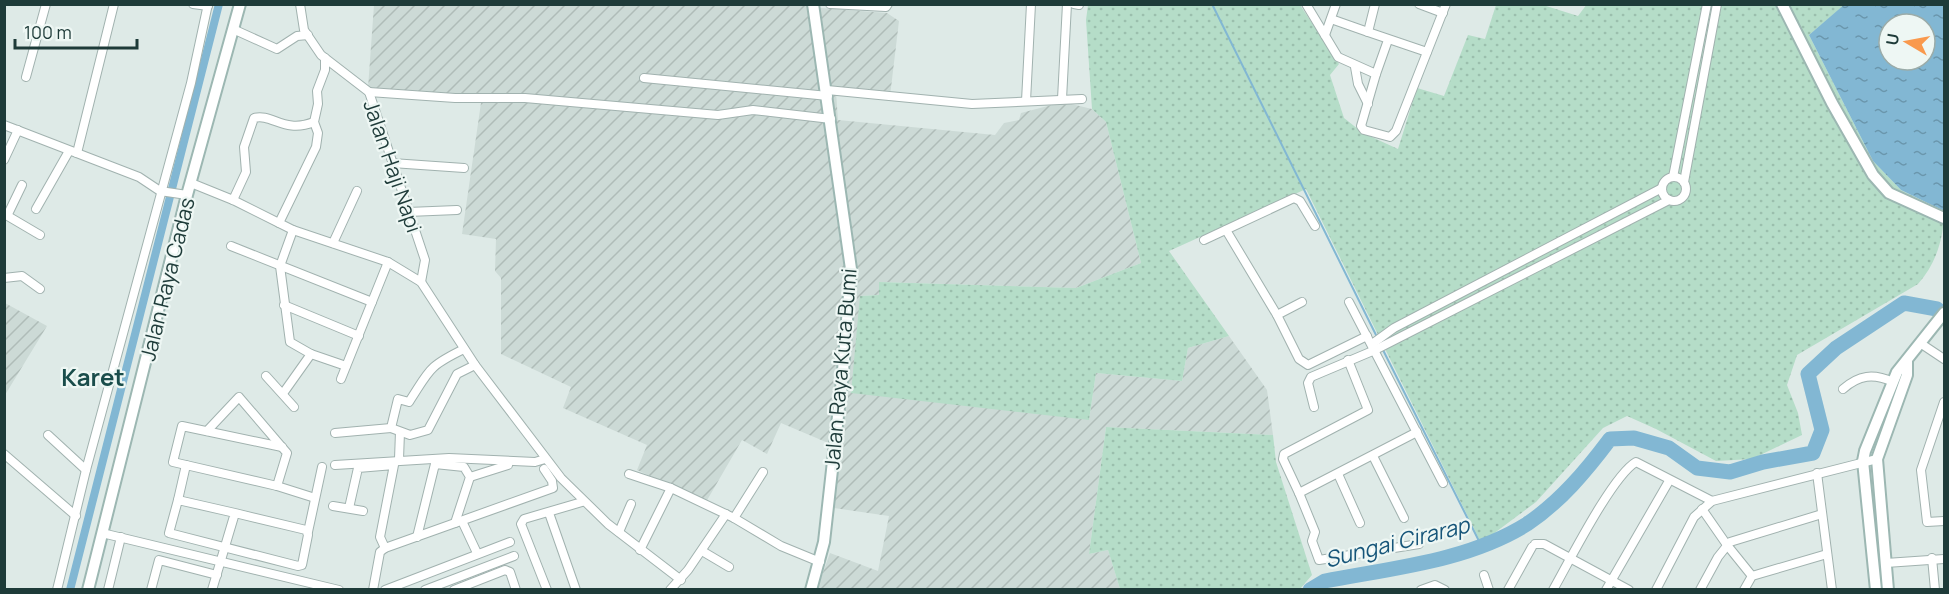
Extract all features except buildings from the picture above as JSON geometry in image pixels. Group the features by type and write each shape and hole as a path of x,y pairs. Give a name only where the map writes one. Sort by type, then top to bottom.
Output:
{"street":[{"path":"26,77 46,4"},
{"path":"36,209 73,152 114,4"},
{"path":"57,590 86,470 191,82 208,5 193,4"},
{"name":"Jalan Raya Cadas","path":"88,590 186,195 235,30 240,4"},
{"name":"Jalan Haji Napi","path":"300,4 308,35 325,58 369,92 425,260 421,282"},
{"name":"Jalan Raya Kuta Bumi","path":"811,590 820,562 843,371 851,269 813,4"},
{"path":"830,4 886,7 888,4"},
{"path":"1026,101 1030,4"},
{"path":"1062,99 1067,4"},
{"path":"1074,4 1079,5"},
{"path":"1306,4 1338,57 1355,67 1376,74"},
{"path":"1326,35 1336,4"},
{"path":"1368,32 1375,4"},
{"path":"1388,40 1361,124 1364,130 1381,136 1394,135 1444,9 1419,4"},
{"path":"1673,177 1707,4"},
{"path":"1314,407 1308,383 1311,377 1669,200 1676,201 1683,197 1717,4"},
{"path":"1782,4 1832,104 1873,175 1889,193 1944,218"},
{"path":"1331,20 1427,52"},
{"path":"235,30 278,49 297,36 308,35"},
{"path":"1702,32 1711,33"},
{"path":"279,223 316,147 318,134 314,122 318,104 316,91 325,70 325,58"},
{"path":"1355,67 1358,84 1368,104"},
{"path":"644,78 972,104 1082,99"},
{"path":"369,92 455,98 525,98 718,115 753,110 831,119"},
{"path":"233,200 246,172 244,147 254,117 260,116 283,125 301,127 314,122"},
{"path":"4,125 139,177 162,192 186,195"},
{"path":"4,160 18,130"},
{"path":"392,163 464,168"},
{"path":"1373,347 1394,328 1662,188 1666,180 1673,177 1684,182"},
{"path":"191,183 233,200 293,230 388,262 421,282 475,365 545,459 582,502 640,550 681,580"},
{"path":"22,185 5,215 40,235"},
{"path":"1662,188 1669,200"},
{"path":"333,243 357,191"},
{"path":"1204,240 1294,198 1300,201 1315,226"},
{"path":"408,212 457,210"},
{"path":"293,230 280,266 290,342 311,354 346,366"},
{"path":"1226,230 1277,315 1299,359 1308,365 1367,336"},
{"path":"231,246 372,302"},
{"path":"341,379 388,262"},
{"path":"4,278 22,276 40,289"},
{"path":"1277,315 1302,302"},
{"path":"1349,302 1443,483"},
{"path":"284,304 359,336"},
{"path":"1876,590 1863,461 1897,372 1944,313"},
{"path":"1920,343 1944,359"},
{"path":"391,428 398,399 410,402 430,370 440,361 464,349"},
{"path":"284,393 311,354"},
{"path":"1348,360 1368,410 1284,454 1283,459 1315,532 1312,541 1319,560 1419,544"},
{"path":"1888,590 1877,459 1907,375 1907,361"},
{"path":"335,433 391,428 410,435 428,430 457,374 475,365"},
{"path":"266,376 284,393 294,407"},
{"path":"1843,389 1856,378 1871,376 1893,382"},
{"path":"207,431 239,397 287,453 277,486"},
{"path":"1944,402 1921,471 1927,522 1944,521"},
{"path":"282,447 182,426 173,462 277,486 315,498"},
{"path":"399,459 400,432"},
{"path":"1299,493 1418,432"},
{"path":"48,435 86,470"},
{"path":"4,454 76,516"},
{"path":"1374,456 1404,518"},
{"path":"335,465 399,459 449,458 535,462 545,459"},
{"path":"1656,590 1694,517 1712,501 1877,459"},
{"path":"1552,590 1626,467 1636,462 1669,481 1712,501"},
{"path":"186,465 169,533 300,567 322,467"},
{"path":"349,508 358,468 394,465 380,537 385,548"},
{"path":"417,537 434,465 464,466 470,477 459,522 477,553"},
{"path":"470,477 508,465"},
{"path":"373,590 380,552 385,548 553,488 552,481 544,469"},
{"path":"734,518 763,472"},
{"path":"1817,473 1832,590"},
{"path":"629,474 670,488 734,518 781,546 820,562"},
{"path":"1338,474 1360,523"},
{"path":"1606,590 1669,481"},
{"path":"640,550 670,488"},
{"path":"177,500 308,532"},
{"path":"547,590 521,524 524,519 582,502"},
{"path":"619,531 631,504"},
{"path":"333,506 363,511"},
{"path":"1702,509 1752,576"},
{"path":"212,590 235,513"},
{"path":"549,513 576,590"},
{"path":"670,590 681,580 726,514"},
{"path":"1700,590 1727,545 1737,538 1822,514"},
{"path":"102,533 339,590"},
{"path":"108,590 121,537"},
{"path":"385,590 510,542"},
{"path":"1508,590 1533,545 1544,544 1629,590"},
{"path":"702,550 729,567"},
{"path":"1744,590 1752,576 1827,554"},
{"path":"424,590 514,556"},
{"path":"1886,563 1932,558 1944,559"},
{"path":"1932,558 1935,590"},
{"path":"152,590 159,560 217,575"},
{"path":"454,590 506,570 510,572 516,590"},
{"path":"1484,575 1489,590"},
{"path":"1421,590 1435,585 1445,590"}],"shaded area":[{"path":"808,4 809,7 887,13 899,21 890,96 836,92 838,120 995,135 1004,123 1019,120 1021,113 1063,102 1092,109 1106,122 1141,263 1076,288 879,282 879,295 860,296 1089,420 1096,373 1182,381 1188,348 1229,336 1267,390 1273,435 1106,427 1089,554 1108,550 1120,589 817,589 830,553 878,571 889,516 834,508 840,448 781,423 767,454 742,440 706,502 637,470 647,445 563,408 571,387 501,354 501,278 495,271 496,239 462,234 482,96 368,88 374,5"},
{"path":"5,303 47,326 5,395"}],"green space":[{"path":"1587,4 1845,5 1809,35 1873,161 1901,190 1944,211 1944,221 1938,250 1930,268 1918,284 1797,355 1787,385 1798,413 1802,435 1752,459 1716,461 1627,416 1603,428 1536,502 1481,543 1306,189 1169,251 1229,336 1188,348 1182,381 1096,373 1089,420 851,393 860,296 879,295 879,282 1076,288 1141,263 1106,122 1092,109 1086,20 1088,5 1300,5 1339,64 1330,75 1344,118 1363,133 1398,149 1417,88 1444,96 1468,35 1485,39 1496,5 1543,5 1578,16"},
{"path":"1106,427 1273,435 1276,462 1312,575 1300,589 1120,589 1108,550 1089,554"}],"water":[{"path":"1845,4 1944,5 1944,211 1901,190 1873,161 1809,35"}],"waterway":[{"path":"70,590 219,4"},
{"path":"1212,4 1376,335"},
{"name":"Sungai Cirarap","path":"1310,590 1325,581 1429,562 1480,547 1504,537 1527,524 1551,506 1582,474 1610,439 1634,438 1669,448 1697,468 1730,472 1763,462 1813,453 1822,430 1808,374 1836,348 1904,303 1937,309 1944,314"},
{"path":"1383,350 1481,545"}],"district":[{"name":"Karet","path":"93,376"}]}
